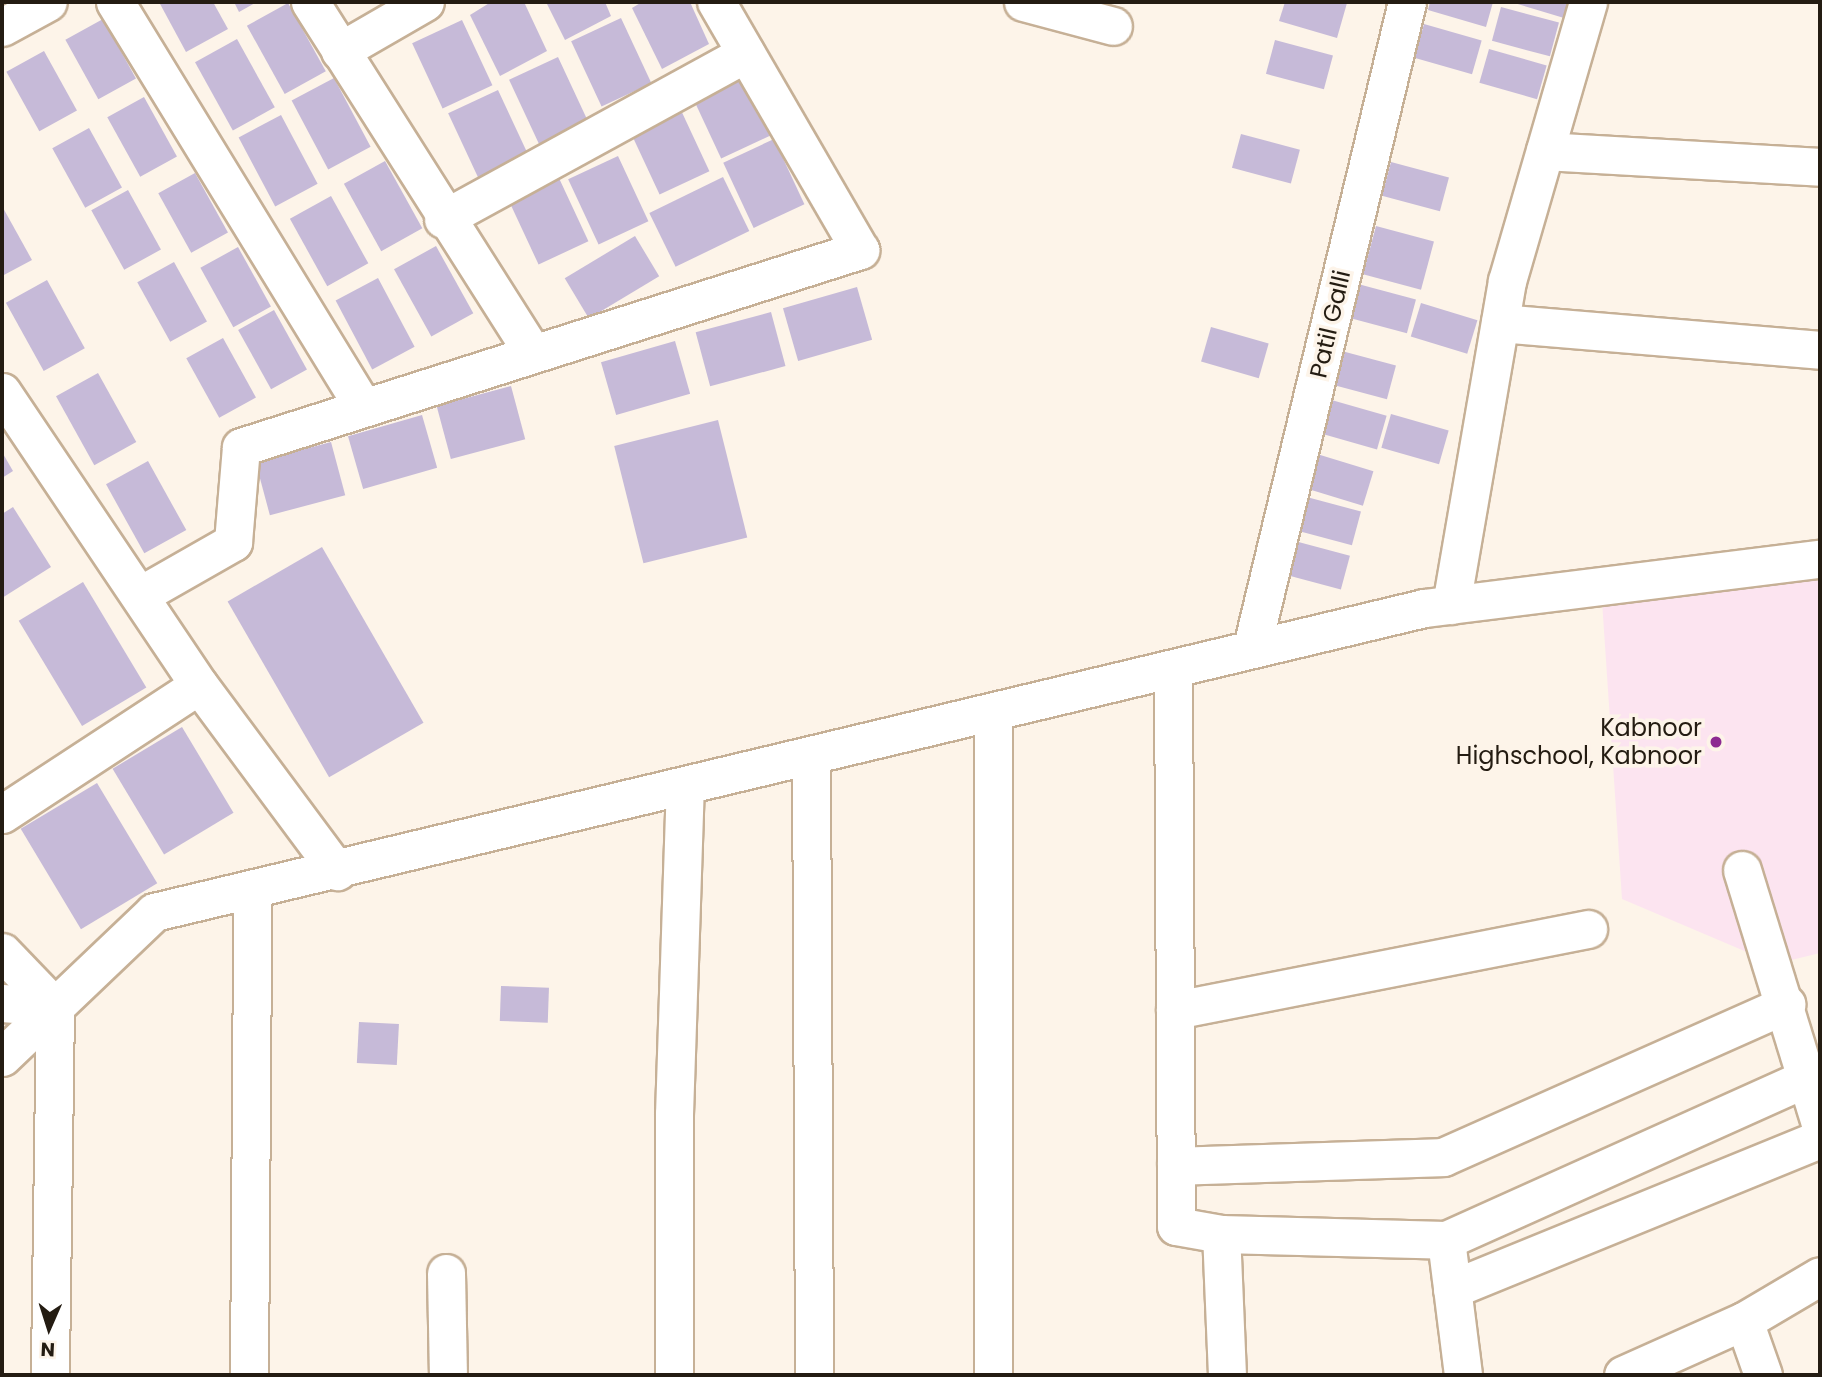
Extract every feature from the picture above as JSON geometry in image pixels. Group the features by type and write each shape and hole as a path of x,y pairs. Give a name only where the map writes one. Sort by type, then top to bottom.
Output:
{"street":[{"path":"2,27 48,2"},
{"path":"115,2 362,405"},
{"path":"310,2 443,219 531,350"},
{"path":"340,51 425,2"},
{"path":"142,594 233,542 241,447 531,350 860,250 716,2"},
{"path":"1023,2 1113,26"},
{"name":"Patil Galli","path":"1252,647 1407,2"},
{"path":"1451,605 1500,323 1588,2"},
{"path":"443,219 746,52"},
{"path":"1545,151 1820,167"},
{"path":"1500,323 1820,350"},
{"path":"2,392 142,594 199,685 337,872"},
{"path":"2,1057 154,912 337,872 1173,669 1252,647 1451,605 1820,559"},
{"path":"1173,669 1176,1226 1221,1234 1446,1240 1813,1075"},
{"path":"2,814 199,685"},
{"path":"993,712 993,1375"},
{"path":"811,756 814,1375"},
{"path":"674,1375 674,1114 685,787"},
{"path":"1742,870 1786,1004 1813,1075 1820,1124"},
{"path":"249,1375 252,890"},
{"path":"1175,1010 1588,929"},
{"path":"2,952 55,1007 50,1375"},
{"path":"2,1003 55,1007"},
{"path":"1176,1166 1443,1157 1786,1004"},
{"path":"1452,1289 1820,1139"},
{"path":"1221,1234 1227,1375"},
{"path":"1446,1240 1463,1375"},
{"path":"446,1273 448,1375"},
{"path":"1623,1375 1744,1321 1820,1276"},
{"path":"1744,1321 1763,1375"}],"shaded area":[{"name":"Kabnoor Highschool, Kabnoor","path":"1820,568 1820,953 1775,964 1622,899 1601,586"}],"building":[{"path":"159,2 213,2 228,29 186,52"},
{"path":"234,2 257,2 239,12"},
{"path":"491,2 524,2 547,51 500,76 470,15"},
{"path":"546,2 605,2 611,16 565,40"},
{"path":"642,2 690,2 709,44 662,69 632,8"},
{"path":"1285,2 1347,3 1337,38 1279,21"},
{"path":"1430,2 1493,2 1486,27 1428,10"},
{"path":"1511,2 1569,2 1564,18"},
{"path":"288,3 326,71 285,94 247,26"},
{"path":"1501,7 1559,23 1550,56 1492,41"},
{"path":"621,18 651,83 602,106 571,41"},
{"path":"103,19 136,78 98,99 65,40"},
{"path":"462,20 492,85 443,108 412,43"},
{"path":"1424,24 1482,41 1472,74 1414,58"},
{"path":"237,39 275,107 233,130 195,62"},
{"path":"1275,40 1333,56 1324,89 1266,74"},
{"path":"1489,49 1547,66 1537,99 1479,83"},
{"path":"44,51 77,110 39,131 6,72"},
{"path":"558,57 588,122 539,145 509,80"},
{"path":"741,71 771,135 721,159 691,94"},
{"path":"334,78 371,147 328,169 292,101"},
{"path":"498,90 528,155 479,178 448,113"},
{"path":"144,97 177,156 140,177 107,117"},
{"path":"679,106 709,171 660,194 629,129"},
{"path":"281,115 318,184 275,206 239,138"},
{"path":"89,128 122,187 85,208 52,148"},
{"path":"1241,134 1300,150 1291,184 1232,168"},
{"path":"774,139 804,204 754,228 723,163"},
{"path":"618,156 648,221 599,244 568,179"},
{"path":"385,161 422,228 381,251 344,184"},
{"path":"1391,162 1449,178 1440,211 1382,196"},
{"path":"195,173 228,232 191,253 158,193"},
{"path":"558,176 588,241 539,264 508,199"},
{"path":"723,177 749,231 676,267 649,213"},
{"path":"128,190 161,249 124,270 91,210"},
{"path":"331,196 368,263 327,286 290,219"},
{"path":"2,206 32,260 2,276"},
{"path":"1376,226 1434,242 1421,290 1363,274"},
{"path":"635,236 659,276 589,319 565,278"},
{"path":"436,246 473,313 431,337 394,269"},
{"path":"238,247 271,306 233,327 200,268"},
{"path":"174,262 207,321 170,342 137,282"},
{"path":"378,278 415,347 372,369 336,301"},
{"path":"47,280 85,348 44,371 6,303"},
{"path":"1358,284 1416,300 1407,333 1349,318"},
{"path":"857,287 872,340 798,361 783,308"},
{"path":"1421,303 1477,320 1467,354 1411,336"},
{"path":"274,310 307,369 271,389 238,330"},
{"path":"771,312 785,366 710,386 696,332"},
{"path":"1211,327 1269,344 1259,378 1201,362"},
{"path":"223,338 256,397 219,418 186,358"},
{"path":"675,341 690,394 616,415 601,362"},
{"path":"1338,350 1396,366 1387,399 1329,384"},
{"path":"98,373 136,442 94,465 56,396"},
{"path":"511,386 525,439 451,459 437,406"},
{"path":"1328,399 1387,416 1377,449 1318,433"},
{"path":"1391,414 1449,431 1439,464 1381,448"},
{"path":"422,415 437,468 363,489 348,436"},
{"path":"718,420 747,537 643,563 614,446"},
{"path":"331,442 345,495 270,515 256,462"},
{"path":"2,452 13,471 2,478"},
{"path":"1317,454 1373,471 1363,506 1306,488"},
{"path":"148,461 186,530 144,553 106,484"},
{"path":"1303,496 1361,512 1352,545 1294,530"},
{"path":"13,507 51,567 2,598 2,514"},
{"path":"1291,540 1350,556 1341,590 1282,574"},
{"path":"322,547 424,723 329,777 228,602"},
{"path":"83,582 146,687 82,726 19,621"},
{"path":"182,727 234,813 164,854 113,769"},
{"path":"97,783 157,883 81,929 21,829"},
{"path":"501,986 549,988 548,1023 500,1021"},
{"path":"359,1022 399,1024 397,1065 357,1063"}],"place":[{"name":"Kabnoor Highschool, Kabnoor","path":"1716,742"}]}
